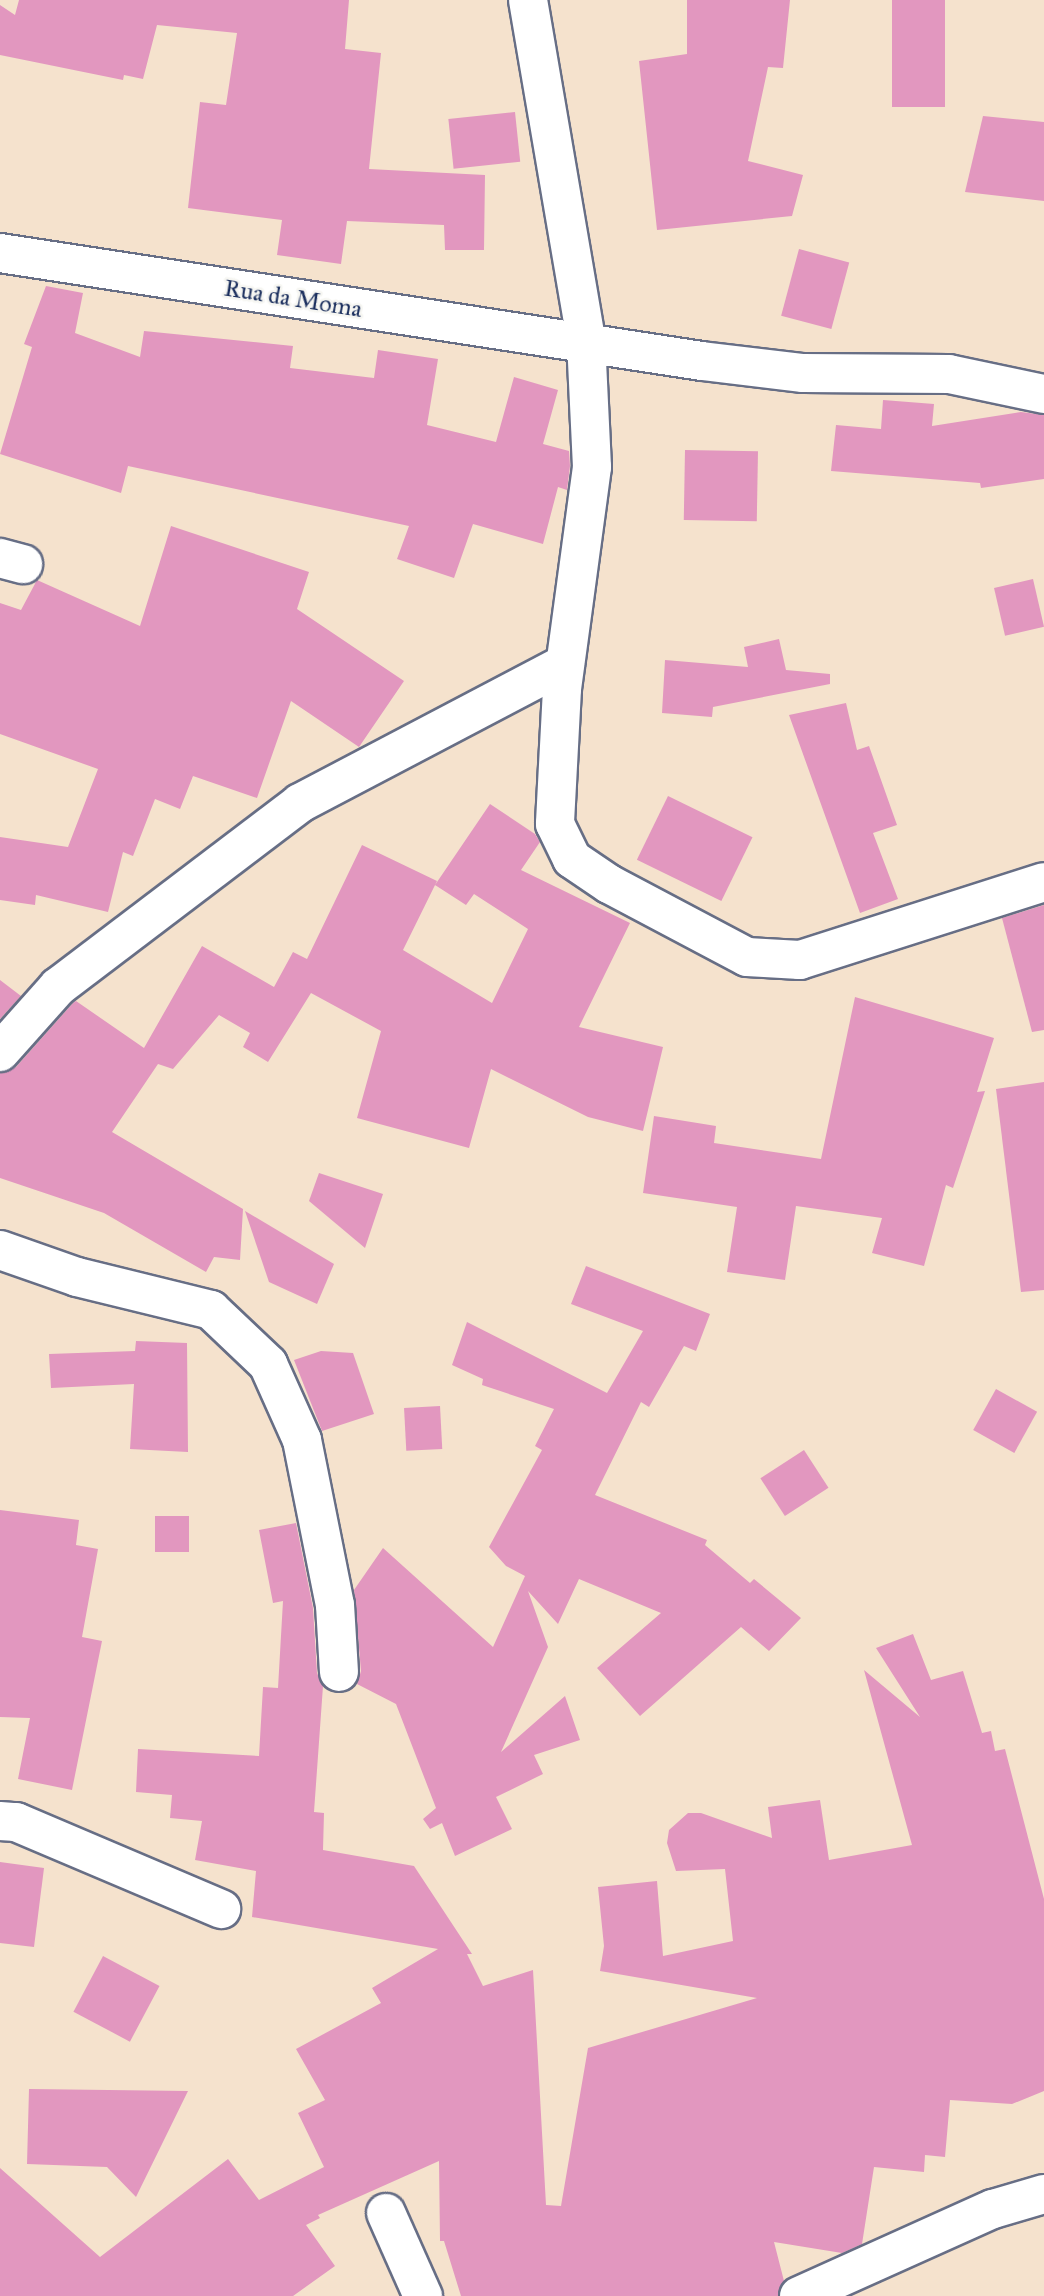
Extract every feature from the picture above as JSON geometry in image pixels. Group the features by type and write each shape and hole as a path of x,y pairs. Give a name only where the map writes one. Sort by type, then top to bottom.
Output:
{"street":[{"path":"528,0 586,340 592,467 565,664 555,824 572,859 610,884 747,957 800,960 1044,882"},
{"name":"Rua da Moma","path":"0,253 378,313 586,340 803,373 949,374 1044,394"},
{"path":"0,1052 58,987 300,803 565,664"},
{"path":"0,1250 77,1277 211,1310 268,1364 302,1440 335,1605 339,1672"},
{"path":"0,1821 16,1822 221,1909"},
{"path":"799,2296 993,2209 1044,2194"},
{"path":"386,2213 423,2296"}],"building":[{"path":"19,0 349,0 345,49 381,53 369,169 485,175 484,250 445,250 444,225 347,221 341,264 277,255 282,220 188,208 200,102 226,105 237,33 157,25 143,79 124,75 123,80 0,55 0,5 15,15"},
{"path":"687,0 790,0 783,68 768,67 748,161 803,175 792,216 657,230 639,61 687,54"},
{"path":"892,0 945,0 945,107 892,107"},
{"path":"515,112 520,162 454,169 448,119"},
{"path":"983,116 1044,122 1044,201 965,192"},
{"path":"799,249 849,262 831,329 781,316"},
{"path":"46,286 83,293 75,333 140,357 144,331 293,346 290,368 374,378 378,350 438,359 427,425 496,442 514,377 558,390 543,444 569,451 570,466 567,490 558,487 543,544 473,524 454,578 397,559 409,526 128,466 121,493 0,454 32,347 24,344"},
{"path":"883,400 934,404 932,426 1021,412 1044,415 1044,479 981,488 980,483 831,471 836,425 881,429"},
{"path":"685,450 758,451 757,521 684,520"},
{"path":"171,526 309,572 297,609 404,681 359,747 291,701 257,798 193,776 180,809 155,799 133,856 123,852 108,912 36,895 35,905 0,900 0,837 68,847 98,769 0,734 0,603 21,610 37,580 140,626"},
{"path":"1033,579 1044,627 1005,636 994,588"},
{"path":"779,639 786,670 830,674 830,684 713,707 712,717 662,713 665,660 748,667 744,647"},
{"path":"846,703 857,750 869,746 897,825 873,833 898,899 860,913 789,715"},
{"path":"668,796 752,837 721,901 637,860"},
{"path":"490,804 535,834 540,842 521,870 630,923 579,1027 663,1047 643,1131 588,1117 491,1069 469,1148 357,1118 381,1031 311,993 268,1062 243,1047 250,1033 219,1015 173,1069 158,1064 112,1132 243,1209 240,1260 214,1257 206,1272 104,1213 0,1178 0,1073 16,1067 73,1003 76,1001 144,1048 202,946 274,987 293,952 307,959 362,845 437,881 435,885","holes":["435,885 466,905 474,894 528,929 492,1003 403,950"]},
{"path":"1044,905 1044,1030 1032,1032 1002,918"},
{"path":"0,980 21,996 0,1019"},
{"path":"855,997 994,1038 977,1092 985,1091 953,1188 946,1185 924,1266 872,1253 882,1218 796,1206 785,1280 727,1272 737,1207 643,1193 654,1116 716,1126 714,1143 821,1159"},
{"path":"1044,1082 1044,1290 1021,1292 996,1089"},
{"path":"319,1173 383,1194 365,1248 309,1201"},
{"path":"245,1211 334,1264 317,1304 269,1282"},
{"path":"586,1266 710,1314 696,1351 684,1346 649,1407 641,1402 595,1495 707,1540 705,1545 750,1583 754,1579 801,1618 769,1651 741,1627 640,1716 597,1668 661,1613 579,1579 558,1624 528,1591 548,1647 501,1752 565,1696 580,1740 534,1755 543,1774 496,1797 512,1829 455,1856 442,1823 430,1829 423,1819 436,1808 396,1704 357,1684 361,1671 354,1590 383,1548 493,1647 525,1576 506,1566 489,1547 542,1450 535,1446 554,1409 482,1385 483,1379 452,1365 467,1322 607,1393 643,1331 571,1304"},
{"path":"136,1341 187,1343 188,1452 130,1449 134,1384 51,1388 49,1354 135,1351"},
{"path":"321,1351 353,1353 374,1414 322,1431 294,1360"},
{"path":"996,1389 1037,1412 1014,1453 973,1430"},
{"path":"440,1406 442,1449 406,1451 404,1408"},
{"path":"804,1450 829,1488 785,1516 760,1478"},
{"path":"0,1510 79,1520 76,1545 98,1549 82,1637 102,1641 72,1790 18,1779 30,1718 0,1717"},
{"path":"155,1516 189,1516 189,1552 155,1552"},
{"path":"296,1523 313,1608 317,1673 323,1686 314,1812 324,1813 323,1850 414,1866 472,1954 467,1954 483,1986 533,1970 546,2205 561,2206 588,2048 757,1998 600,1971 604,1946 598,1887 657,1881 663,1956 733,1941 725,1869 676,1871 667,1843 669,1830 688,1813 701,1813 772,1838 768,1807 820,1800 829,1860 912,1845 864,1670 920,1717 876,1648 913,1634 931,1680 963,1671 982,1733 991,1731 995,1751 1005,1749 1044,1899 1044,2091 1012,2104 950,2100 945,2157 925,2155 924,2172 874,2167 862,2244 842,2253 774,2242 784,2281 778,2296 461,2296 444,2241 440,2241 439,2161 318,2215 320,2218 306,2225 335,2266 293,2296 0,2296 0,2168 100,2257 228,2159 259,2200 324,2167 298,2113 325,2100 296,2049 381,2003 372,1988 438,1949 252,1917 256,1871 195,1860 202,1821 170,1818 172,1795 136,1792 138,1749 259,1756 263,1687 278,1688 283,1601 273,1603 259,1530"},
{"path":"0,1862 44,1868 34,1947 0,1943"},
{"path":"103,1956 160,1986 130,2042 73,2012"},
{"path":"29,2089 188,2091 136,2197 107,2167 27,2164"}]}
